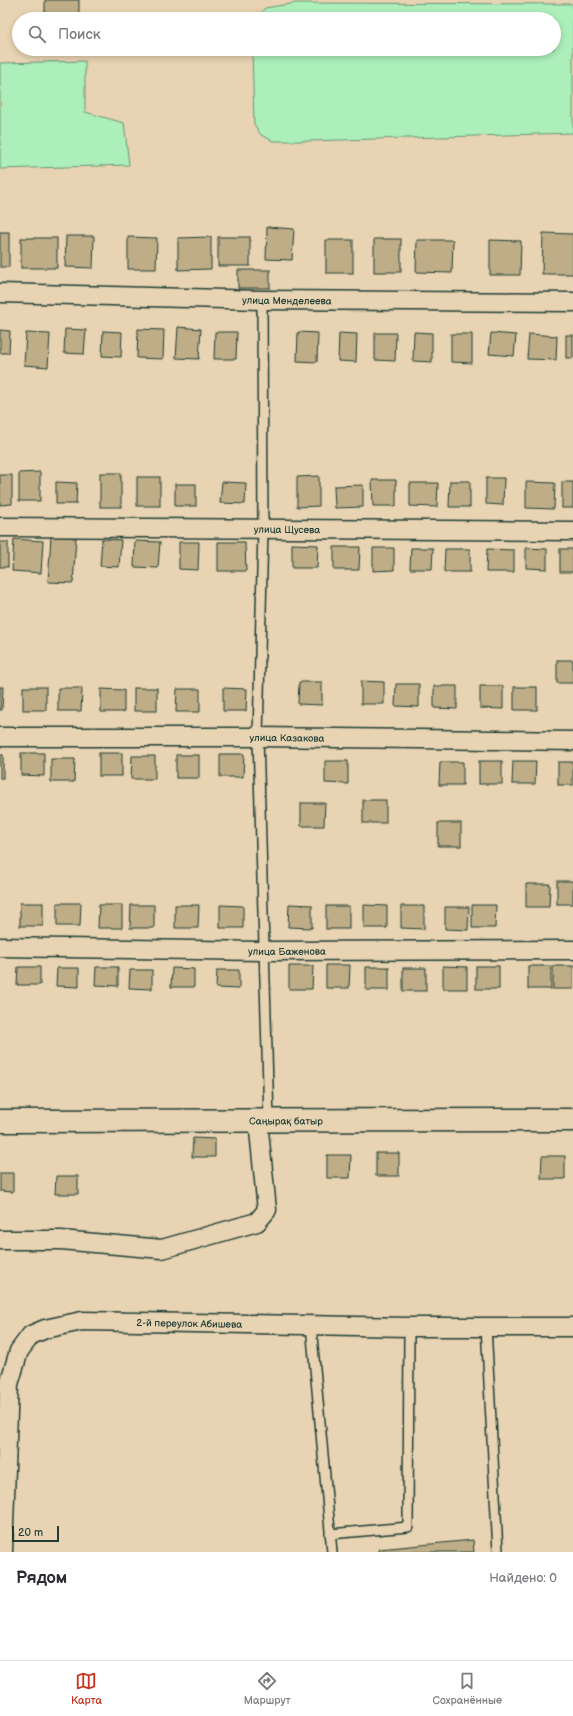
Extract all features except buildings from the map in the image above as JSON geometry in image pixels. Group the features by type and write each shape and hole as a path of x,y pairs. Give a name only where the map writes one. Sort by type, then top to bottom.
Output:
{"street":[{"name":"улица Менделеева","path":"0,293 262,300 573,302"},
{"name":"улица Щусева","path":"0,527 573,531"},
{"name":"улица Казакова","path":"0,737 258,737 573,741"},
{"name":"улица Баженова","path":"0,947 264,951 573,950"},
{"name":"Саңырақ батыр","path":"0,1121 573,1120"},
{"path":"0,1240 60,1240 162,1249 257,1222 266,1210 263,1121"},
{"name":"2-й переулок Абишева","path":"4,1552 10,1384 19,1351 31,1335 45,1329 82,1321 409,1327 573,1327"}],"lane":[{"path":"262,300 263,529 258,737 264,951 263,1121"},
{"path":"312,1325 332,1552"},
{"path":"486,1326 498,1552"},
{"path":"330,1534 408,1527 409,1327"}],"green space":[{"path":"296,3 573,4 573,133 273,141 261,135 254,124 252,56 561,56 561,12 262,12 265,8"},
{"path":"85,61 85,112 124,123 129,165 0,169 0,63"}]}
